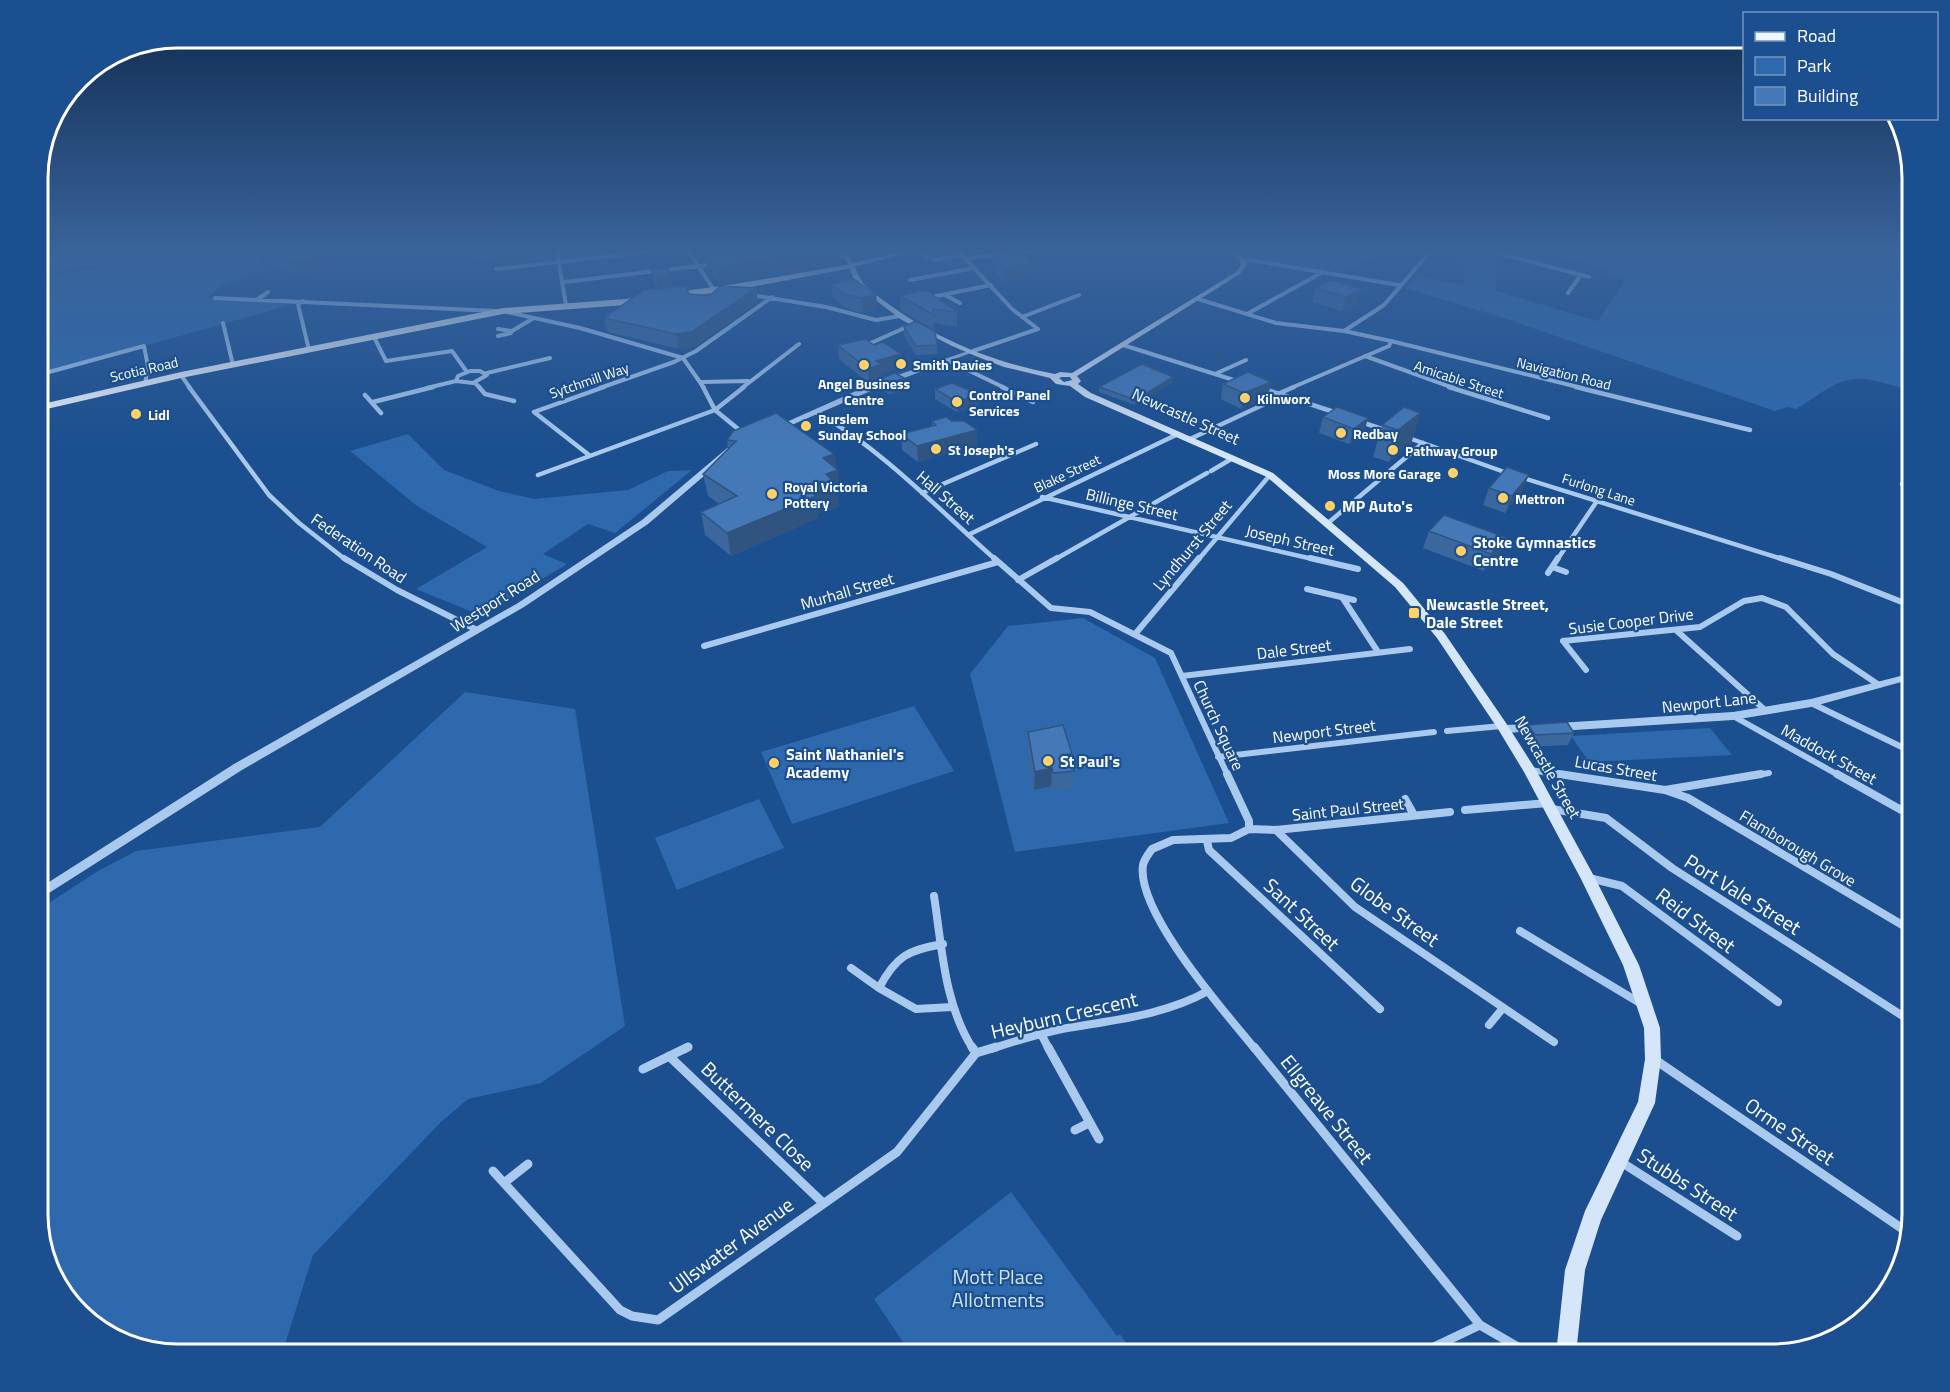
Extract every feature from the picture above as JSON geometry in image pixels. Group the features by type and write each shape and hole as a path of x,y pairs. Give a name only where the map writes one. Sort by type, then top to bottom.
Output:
{"main road":[{"name":"Scotia Road","path":"48,406 181,375 477,317"},
{"path":"901,317 913,325 973,351"},
{"path":"1073,380 1168,317"},
{"name":"Newcastle Street","path":"973,351 1023,370 1055,376 1057,382 1073,380 1088,395 1270,475 1410,596 1441,636 1530,770 1588,878 1631,965 1652,1028 1653,1059 1646,1103 1592,1218 1575,1270 1567,1344"}],"street":[{"path":"301,317 309,350"},
{"path":"524,317 599,333 683,358 701,382 715,410 751,438"},
{"path":"683,358 743,317"},
{"path":"864,317 887,322 898,317"},
{"path":"762,434 877,385 1037,330 1033,324 1022,317"},
{"name":"Navigation Road","path":"1258,317 1276,322 1391,340 1750,430"},
{"path":"1344,331 1366,317"},
{"path":"498,336 511,332 532,319"},
{"path":"223,323 233,365"},
{"path":"860,347 913,325"},
{"path":"894,326 899,329"},
{"path":"599,333 607,327"},
{"path":"498,329 511,332"},
{"path":"374,337 386,361 452,351 467,372"},
{"path":"1190,439 1389,345 1391,340"},
{"path":"538,475 715,410 799,344"},
{"path":"1123,345 1247,384"},
{"path":"48,372 144,346 148,367 146,384"},
{"path":"786,347 794,348"},
{"name":"Amicable Street","path":"1365,356 1415,376 1548,418"},
{"path":"456,381 458,375 467,372 487,373 550,358"},
{"name":"Sytchmill Way","path":"589,455 534,411 683,358"},
{"path":"947,360 1033,402"},
{"path":"1215,374 1246,360"},
{"path":"372,402 456,381 475,383 486,378 487,373"},
{"name":"Federation Road","path":"181,375 196,400 223,430 250,472 276,502 313,537 377,579 477,630"},
{"path":"701,382 751,380"},
{"path":"475,383 485,394 514,401"},
{"path":"1258,387 1346,416"},
{"path":"365,395 381,413"},
{"name":"Hall Street","path":"818,412 842,427 922,493 1051,608"},
{"path":"1357,420 1390,431"},
{"name":"Blake Street","path":"968,534 1178,434"},
{"name":"Furlong Lane","path":"1401,435 1597,501 1831,574 1902,602"},
{"name":"Westport Road","path":"48,889 238,767 477,630 645,522 720,456 751,438"},
{"path":"1328,523 1423,443"},
{"path":"922,493 1036,444"},
{"path":"1018,580 1233,458"},
{"name":"Lyndhurst Street","path":"1136,633 1270,475"},
{"name":"Billinge Street","path":"1042,497 1217,537"},
{"path":"1548,573 1597,501"},
{"name":"Joseph Street","path":"1217,537 1358,569"},
{"name":"Murhall Street","path":"704,646 998,562"},
{"path":"1552,567 1566,572"},
{"path":"1307,589 1354,600"},
{"path":"1342,597 1378,652"},
{"name":"Susie Cooper Drive","path":"1586,670 1563,641 1677,631 1713,621 1746,599 1759,599 1780,604 1804,621 1832,653 1879,685"},
{"name":"Church Square","path":"1051,608 1090,612 1136,633 1170,653 1249,821 1249,829"},
{"path":"1677,631 1766,711"},
{"name":"Dale Street","path":"1182,676 1410,649"},
{"name":"Newport Lane","path":"1503,728 1733,716 1811,703 1902,680"},
{"path":"1811,703 1902,747"},
{"name":"Maddock Street","path":"1733,716 1902,810"},
{"path":"1447,731 1503,728"},
{"name":"Newport Street","path":"1218,757 1434,732"},
{"name":"Lucas Street","path":"1530,770 1665,790 1769,773"},
{"name":"Flamborough Grove","path":"1665,790 1688,798 1902,925"},
{"path":"1405,799 1414,815"},
{"path":"1465,810 1550,806"},
{"name":"Port Vale Street","path":"1550,806 1590,813 1611,821 1672,868 1902,1016"},
{"name":"Saint Paul Street","path":"1249,829 1276,830 1450,812"},
{"path":"1207,841 1230,839 1249,829"},
{"name":"Globe Street","path":"1276,830 1355,907 1554,1042"},
{"name":"Ellgreave Street","path":"1207,841 1174,840 1159,844 1147,854 1143,867 1148,898 1171,941 1208,991 1480,1325 1513,1344"},
{"name":"Sant Street","path":"1207,841 1209,850 1380,1009"},
{"name":"Reid Street","path":"1588,878 1622,886 1778,1002"},
{"name":"Heyburn Crescent","path":"934,896 952,1007 965,1040 976,1053 1041,1034 1172,1007 1194,1000 1208,991"},
{"path":"1520,931 1646,1007"},
{"path":"879,988 895,960 902,953 913,948 943,944"},
{"path":"851,968 879,988 916,1009 952,1007"},
{"path":"1489,1025 1503,1008"},
{"path":"1041,1034 1099,1139"},
{"path":"643,1070 688,1047"},
{"name":"Ullswater Avenue","path":"493,1171 620,1310 632,1316 658,1320 822,1202 897,1152 976,1053"},
{"name":"Buttermere Close","path":"669,1056 822,1202"},
{"name":"Orme Street","path":"1653,1059 1901,1228"},
{"path":"1075,1130 1089,1123"},
{"name":"Stubbs Street","path":"1620,1161 1737,1236"},
{"path":"504,1183 528,1164"},
{"path":"1440,1344 1480,1325"}],"green space":[{"path":"48,317 247,317 48,373"},
{"path":"1501,317 1584,317 1598,321 1601,317 1902,317 1902,388 1871,380 1855,379 1829,388 1796,409 1787,407 1775,411"},
{"path":"408,434 444,470 499,491 534,499 628,490 668,471 692,470 615,533 588,524 543,554 567,564 494,608 470,611 416,589 487,547 417,506 350,451"},
{"path":"1083,618 1155,658 1229,823 1015,852 970,674 1008,626"},
{"path":"465,692 575,709 625,1026 541,1083 468,1099 441,1122 313,1255 285,1344 169,1344 152,1342 120,1331 80,1300 61,1272 50,1240 48,1223 48,904 98,871 136,851 320,827"},
{"path":"914,706 954,771 792,824 761,752"},
{"path":"1710,728 1732,755 1589,762 1571,736"},
{"path":"759,799 784,848 677,890 655,838"},
{"name":"Mott Place Allotments","path":"1011,1192 1117,1336 1120,1334 1127,1344 904,1344 874,1299"}],"building":[{"path":"713,317 691,332 676,334 604,318"},
{"path":"915,321 935,331 937,345 916,346 904,327"},
{"path":"865,339 874,345 883,342 901,354 876,361 882,364 868,369 838,345"},
{"path":"1142,364 1173,377 1136,400 1099,387"},
{"path":"1248,372 1271,382 1244,393 1223,384"},
{"path":"895,373 904,378 890,384 880,379"},
{"path":"952,383 978,394 957,402 935,389"},
{"path":"1337,407 1368,418 1354,429 1323,417"},
{"path":"1404,407 1420,413 1398,430 1382,425"},
{"name":"Royal Victoria Pottery","path":"776,413 834,454 823,458 838,470 826,474 837,485 811,492 816,496 727,533 701,512 737,496 703,474 736,441 727,440 733,431"},
{"path":"946,417 952,421 964,421 977,430 917,446 901,434 936,425 932,421"},
{"path":"1507,467 1529,475 1512,496 1489,488"},
{"path":"1444,515 1505,537 1491,554 1429,531"},
{"path":"1567,722 1574,733 1535,735 1528,725"},
{"path":"1063,725 1072,754 1068,754 1074,771 1053,773 1052,768 1035,772 1028,732"}],"place":[{"name":"Smith Davies","path":"901,364"},
{"name":"Angel Business Centre","path":"864,365"},
{"name":"Kilnworx","path":"1245,398"},
{"name":"Control Panel Services","path":"957,402"},
{"name":"Lidl","path":"136,414"},
{"name":"Burslem Sunday School","path":"806,426"},
{"name":"Redbay","path":"1341,433"},
{"name":"St Joseph's","path":"936,449"},
{"name":"Pathway Group","path":"1393,450"},
{"name":"Moss More Garage","path":"1453,473"},
{"name":"Royal Victoria Pottery","path":"772,494"},
{"name":"Mettron","path":"1503,498"},
{"name":"MP Auto's","path":"1330,506"},
{"name":"Stoke Gymnastics Centre","path":"1461,551"},
{"name":"Newcastle Street, Dale Street","path":"1414,613"},
{"name":"St Paul's","path":"1048,761"},
{"name":"Saint Nathaniel's Academy","path":"774,763"}]}
